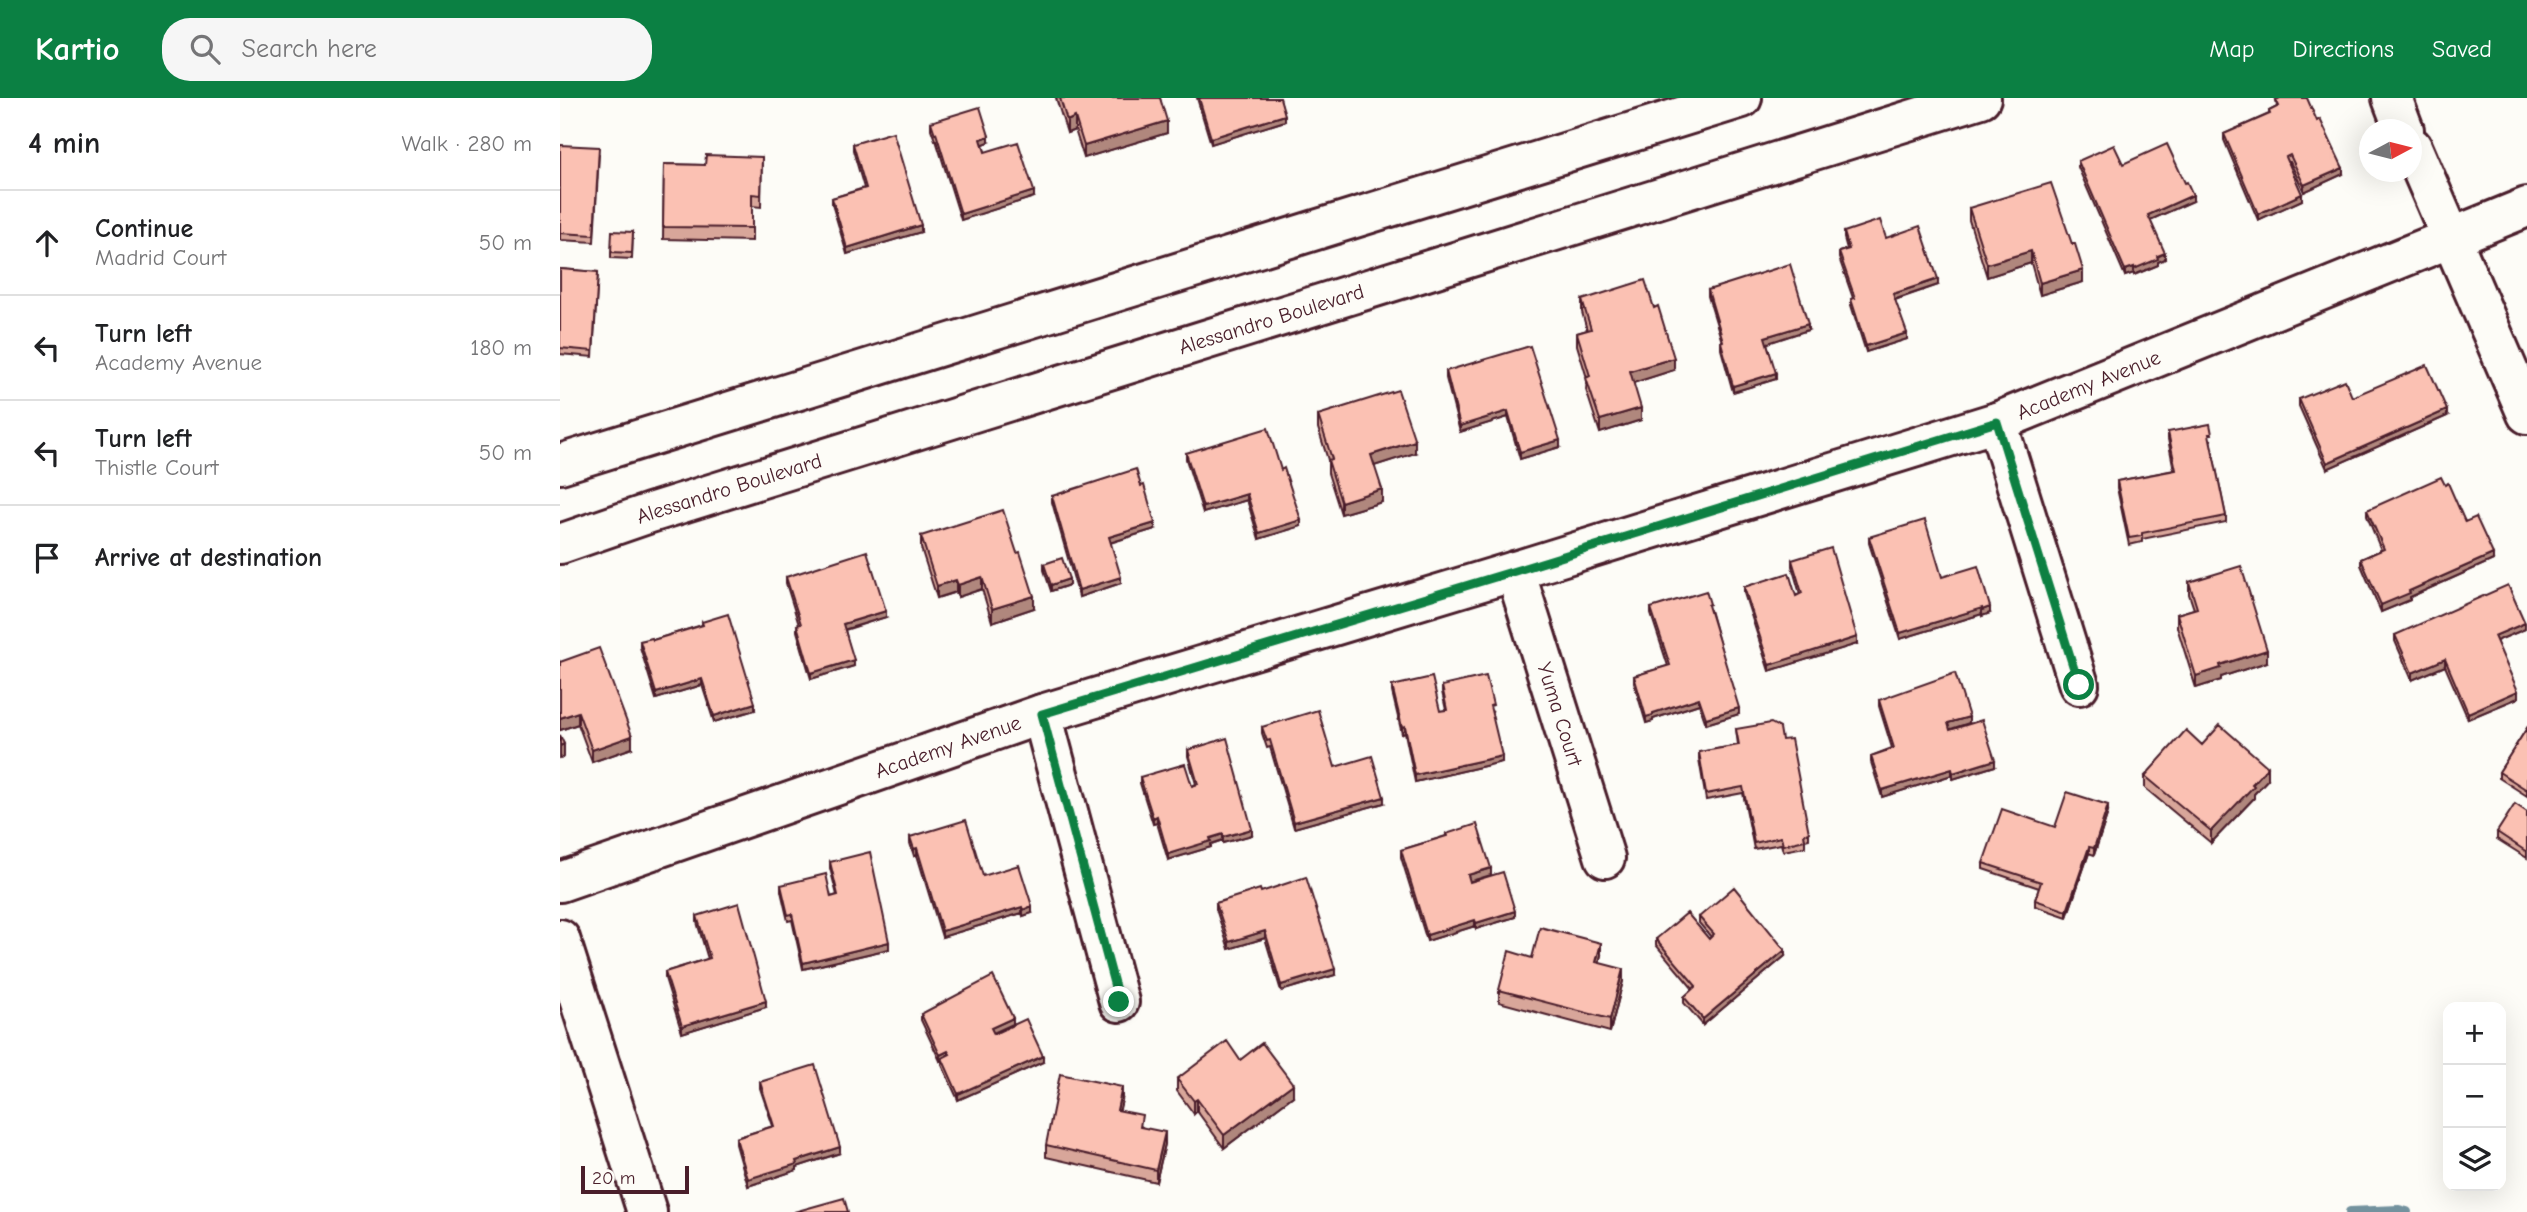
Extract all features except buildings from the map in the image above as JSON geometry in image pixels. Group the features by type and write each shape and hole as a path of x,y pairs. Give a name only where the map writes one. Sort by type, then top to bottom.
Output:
{"street":[{"path":"560,464 1742,98"},
{"name":"Alessandro Boulevard","path":"560,544 677,504 1981,98"},
{"path":"2392,98 2400,119"},
{"path":"2422,171 2527,414"},
{"name":"Academy Avenue","path":"560,881 1042,714 1997,422 2527,207"},
{"path":"1997,422 2079,685"},
{"name":"Yuma Court","path":"1515,571 1605,858"},
{"path":"1042,714 1119,1002"},
{"path":"560,939 647,1212"}],"waterway":[{"path":"2350,1212 2407,1212"}],"route":[{"path":"1119,1002 1042,714 1997,422 2079,685"}]}
